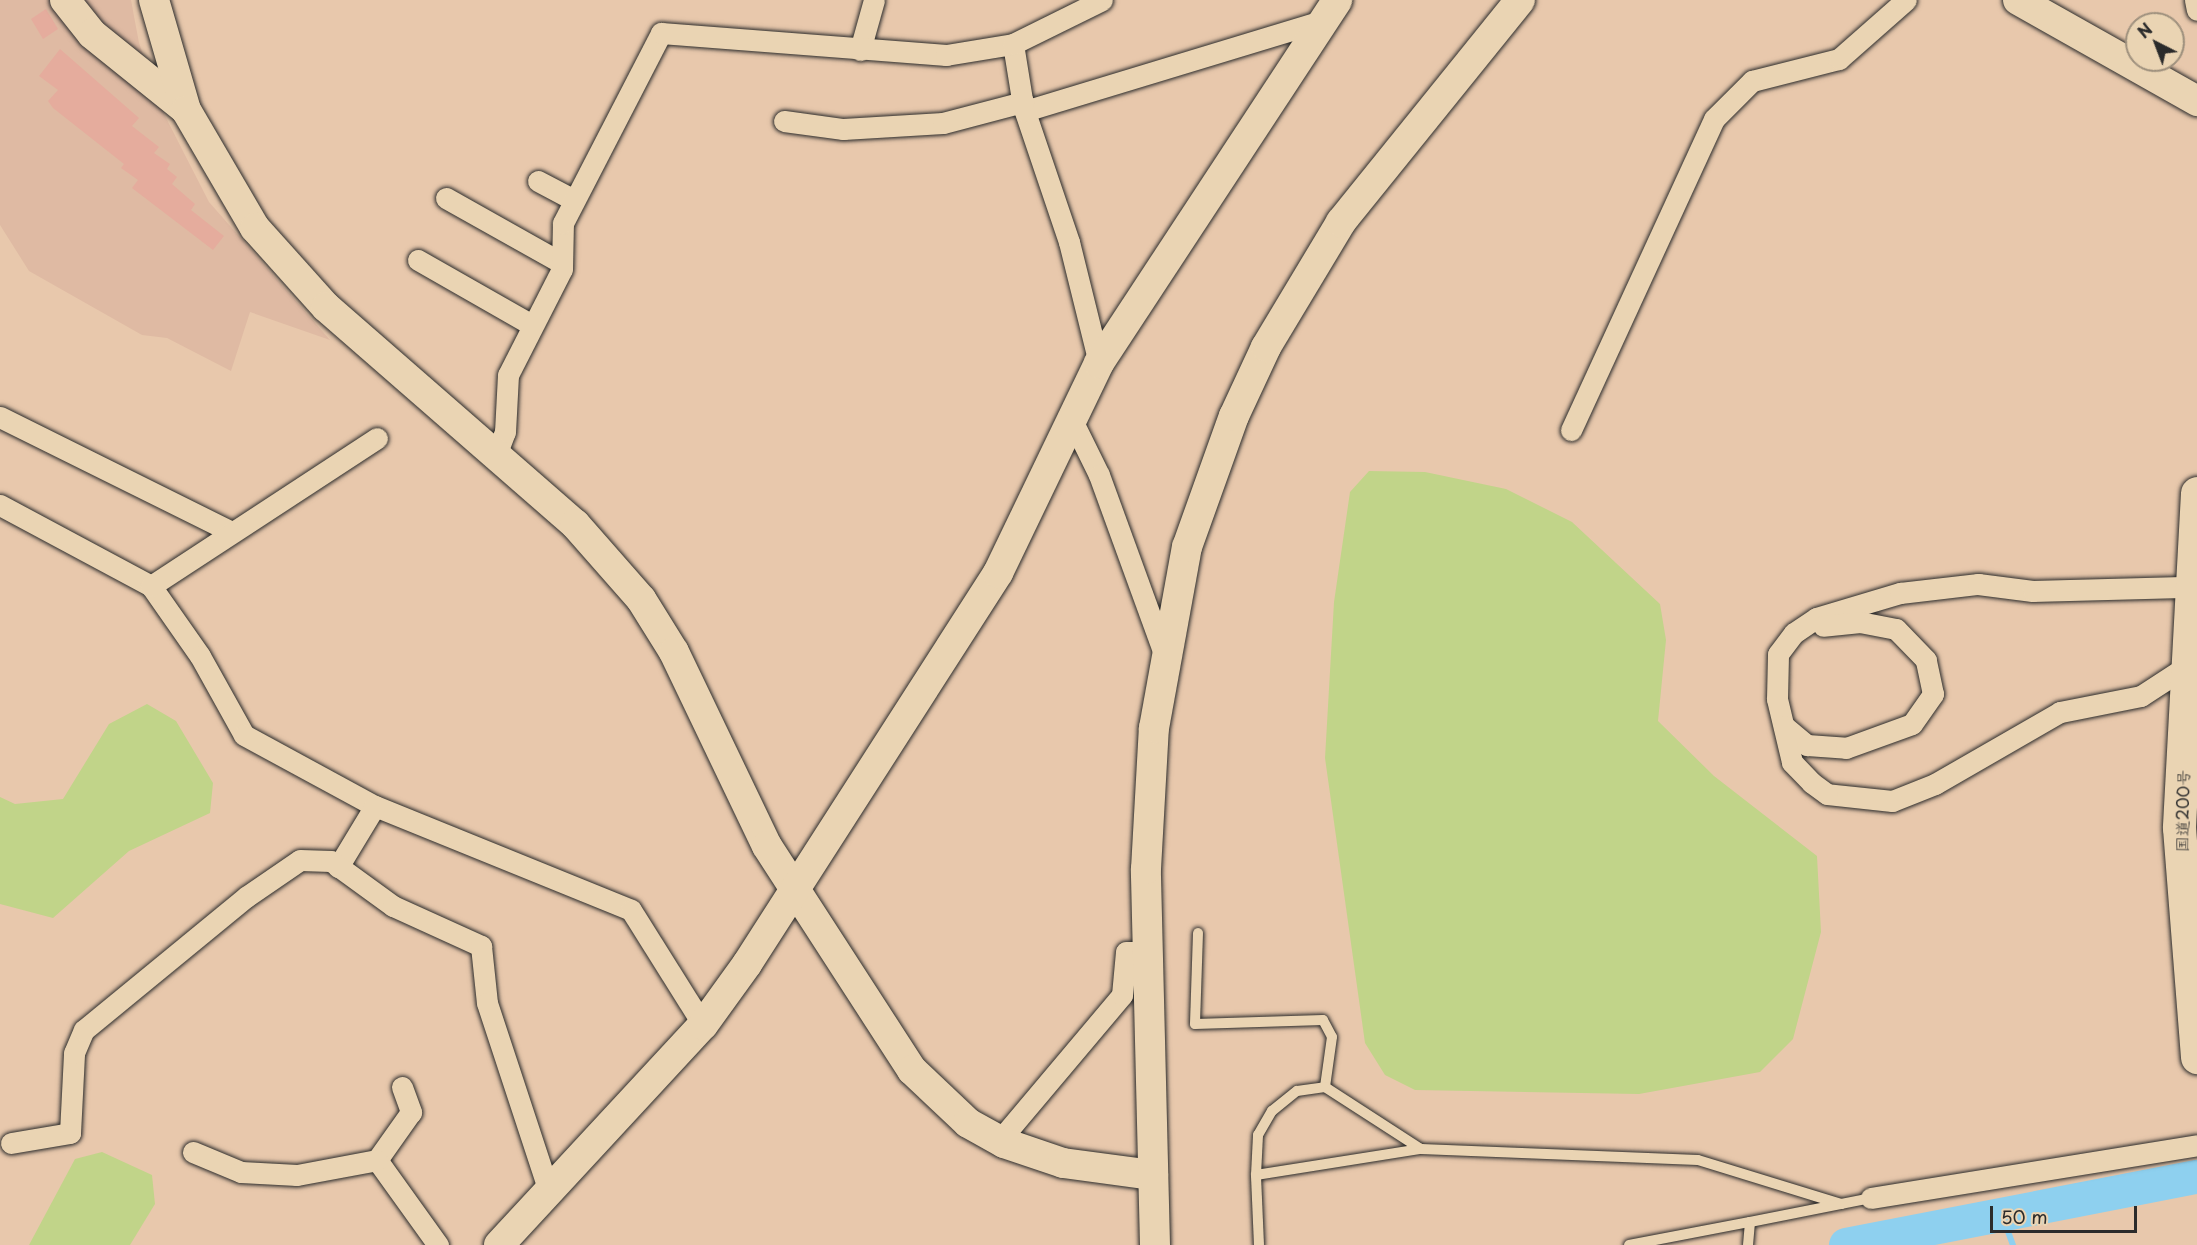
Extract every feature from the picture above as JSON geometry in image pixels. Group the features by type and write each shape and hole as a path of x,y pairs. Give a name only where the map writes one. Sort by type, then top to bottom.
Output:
{"highway":[{"name":"国道200号","path":"2197,493 2187,666 2190,770 2179,828 2197,1057"}],"street":[{"path":"65,0 92,34 186,110"},
{"path":"154,0 186,110 255,228 294,274 575,524 641,599 674,652 767,846 912,1070 968,1123 999,1140 1063,1163 1153,1176"},
{"path":"860,50 874,0"},
{"path":"496,455 505,432 508,375 530,324 562,263 562,223 661,33 946,55 1013,44 1102,0"},
{"path":"1155,1245 1148,952 1150,787 1164,654 1195,525 1234,416 1266,347 1341,222 1520,0"},
{"path":"1571,430 1714,119 1752,81 1839,59 1906,0"},
{"path":"2018,0 2197,100"},
{"path":"2195,0 2197,10"},
{"path":"784,121 843,129 943,123 1024,106 1331,10"},
{"path":"499,1245 704,1025 794,890 998,573 1073,422 1099,363 1331,10"},
{"path":"1013,44 1024,106 1069,242 1099,363"},
{"path":"538,181 574,200"},
{"path":"446,198 562,263"},
{"path":"418,260 530,324"},
{"path":"0,417 232,532"},
{"path":"1073,422 1099,475 1164,654"},
{"path":"151,586 377,438"},
{"path":"0,506 151,586 200,656 244,735 375,806 631,910 704,1025"},
{"path":"2187,666 2141,696 2061,712 1935,784 1892,801 1827,794 1792,762 1777,699 1778,654 1802,628 1816,618 1900,592 1978,584 2033,591 2191,587"},
{"path":"1784,726 1807,745 1846,748 1912,724 1933,694 1926,660 1896,629 1860,622 1802,628"},
{"path":"338,867 375,806"},
{"path":"11,1143 70,1132 74,1053 84,1030 246,897 300,860 338,867 393,906 481,946 487,1004 549,1192"},
{"path":"999,1140 1122,995 1126,952 1148,952"},
{"path":"193,1152 241,1172 297,1175 377,1160 411,1112 402,1088"},
{"path":"1871,1198 2197,1145"},
{"path":"377,1160 438,1245"}],"lane":[{"path":"1198,933 1195,1024 1323,1020 1332,1037 1325,1087"},
{"path":"1258,1245 1256,1174 1258,1135 1272,1111 1297,1092 1325,1087 1421,1149"},
{"path":"1256,1174 1421,1149 1698,1160 1841,1204"},
{"path":"1629,1245 1749,1234 1841,1204 1871,1198"}],"shaded area":[{"path":"0,0 131,0 139,43 164,114 209,202 330,340 250,312 231,371 167,338 142,335 29,271 0,225"}],"green space":[{"path":"1369,471 1425,472 1506,489 1572,522 1660,604 1666,640 1658,721 1714,776 1817,856 1821,932 1793,1039 1760,1072 1639,1094 1415,1090 1385,1075 1365,1043 1325,758 1334,602 1350,492"},
{"path":"147,704 176,721 213,783 210,813 129,851 53,918 0,904 0,797 15,804 63,799 109,724"},
{"path":"102,1152 152,1175 155,1204 130,1245 29,1245 75,1159"}],"building":[{"path":"46,9 58,29 43,39 31,19"},
{"path":"60,49 139,118 132,126 159,147 154,153 170,164 167,169 177,177 172,184 195,204 191,210 224,236 213,250 132,188 138,180 121,168 124,164 53,108 48,101 58,90 39,76"}],"waterway":[{"path":"1846,1245 2197,1177"},
{"path":"2002,1215 2013,1245"}]}
